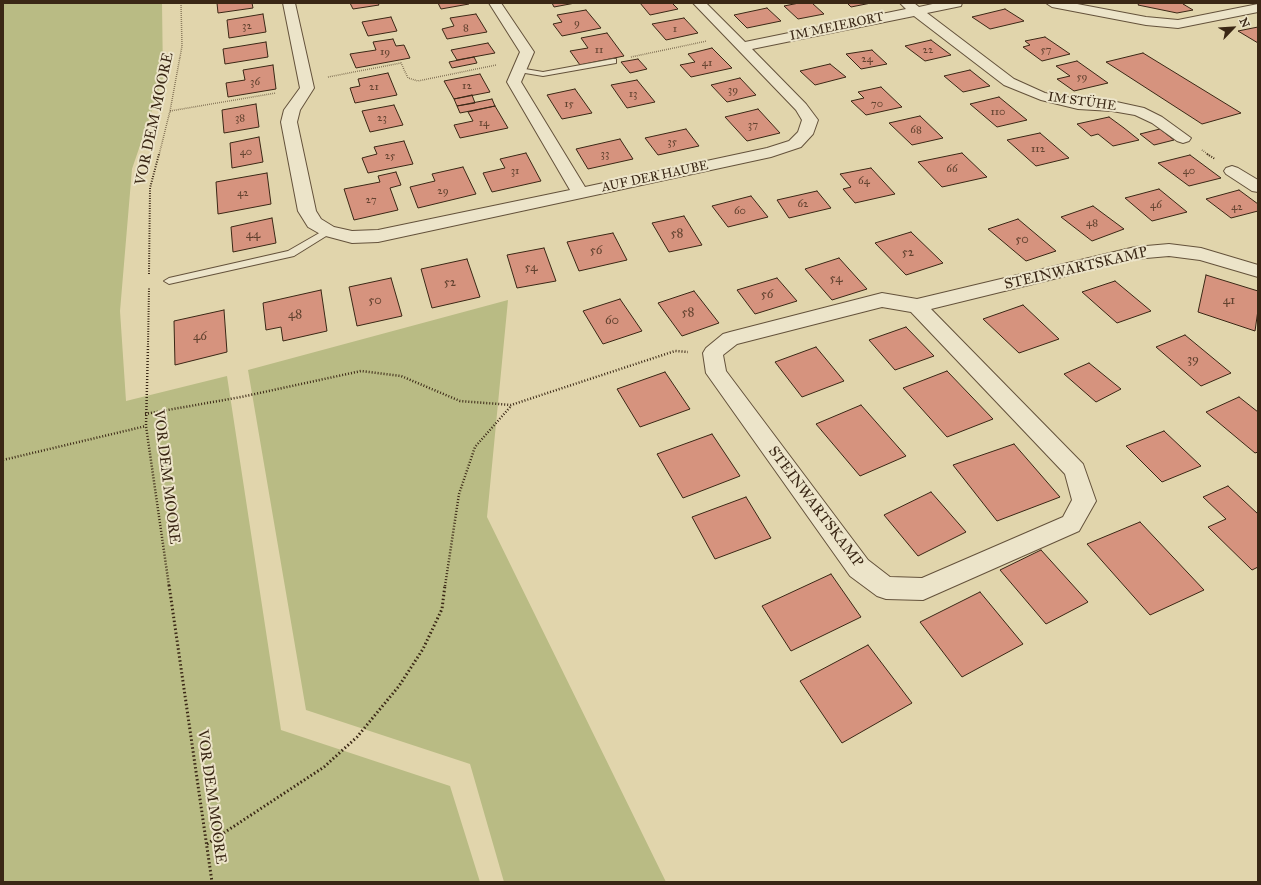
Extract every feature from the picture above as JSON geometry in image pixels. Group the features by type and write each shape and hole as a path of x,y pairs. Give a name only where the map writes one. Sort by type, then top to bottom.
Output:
{"street":[{"path":"289,3 306,85"},
{"path":"495,3 527,52 514,82 580,193"},
{"name":"AUF DER HAUBE","path":"306,85 292,110 289,122 307,211 314,223 328,231 352,237 378,236 771,152 794,144 805,134 810,120 801,107 699,3"},
{"name":"IM MEIERORT","path":"736,42 910,7 956,3"},
{"path":"1052,3 1146,21 1178,24 1258,8"},
{"name":"IM STÜHE","path":"910,7 1009,82 1041,96 1078,104 1112,106 1139,111 1157,120 1184,138"},
{"path":"1232,171 1258,187"},
{"name":"STEINWARTSKAMP","path":"917,306 1076,470 1084,501 1071,524 922,589 886,588 859,568 716,374 713,353 730,339 882,300 917,306 1135,253 1169,250 1201,254 1258,271"}],"lane":[{"path":"519,70 543,74 613,61"},
{"path":"169,281 291,254 328,231"}],"path":[{"name":"VOR DEM MOORE","path":"149,278 150,188 170,111 182,46 181,3"},
{"path":"613,61 736,42"},
{"path":"170,111 306,85 401,64 408,78 418,81 493,65 519,70"},
{"path":"1184,138 1232,171"},
{"name":"VOR DEM MOORE","path":"149,285 145,414 146,426 212,882"},
{"path":"145,414 241,397 361,371 401,376 460,401 511,405 675,352 713,353"},
{"path":"207,844 324,767 357,737 399,686 423,649 442,609 459,494 475,447 511,405"},
{"path":"3,460 146,426"}],"green space":[{"path":"3,3 162,3 163,78 132,169 120,311 126,401 227,376 281,730 450,786 480,882 3,882"},
{"path":"508,300 487,517 666,882 504,882 470,764 306,710 248,370"}],"building":[{"path":"217,3 252,3 253,8 218,13"},
{"path":"350,3 378,3 379,5 353,9"},
{"path":"438,3 469,3 469,4 441,9"},
{"path":"552,3 575,3 554,7"},
{"path":"640,3 672,3 678,9 650,15"},
{"path":"799,3 812,3 824,14 798,19 784,6"},
{"path":"847,3 871,3 851,7"},
{"path":"1139,3 1189,3 1183,4 1193,10 1177,13 1138,5"},
{"path":"767,8 781,21 747,28 734,15"},
{"path":"1005,9 1024,21 990,29 972,17"},
{"path":"586,10 601,28 562,36 553,24 562,22 557,15"},
{"path":"263,14 266,32 229,38 227,20"},
{"path":"476,14 487,32 447,39 442,29 454,26 450,18"},
{"path":"391,17 397,31 368,36 362,22"},
{"path":"684,18 698,33 666,40 652,24"},
{"path":"1258,27 1258,43 1238,31"},
{"path":"607,33 624,56 580,65 570,51 588,48 581,38"},
{"path":"1045,37 1070,54 1042,61 1023,47 1030,45 1025,41"},
{"path":"393,39 396,46 404,45 410,58 356,68 350,54 376,50 373,42"},
{"path":"931,40 951,55 925,61 905,46"},
{"path":"266,42 268,57 225,64 223,49"},
{"path":"488,43 495,53 457,60 451,50"},
{"path":"712,48 732,68 691,77 680,65 695,62 688,54"},
{"path":"872,50 887,64 861,69 846,54"},
{"path":"1143,53 1241,113 1202,124 1106,62"},
{"path":"474,57 477,63 452,68 449,62"},
{"path":"638,59 647,69 630,73 621,62"},
{"path":"1077,61 1108,83 1074,91 1057,79 1070,76 1056,66"},
{"path":"830,64 846,77 815,85 800,71"},
{"path":"273,65 276,89 228,97 226,83 245,80 243,70"},
{"path":"970,70 990,86 963,92 944,76"},
{"path":"388,73 397,95 355,103 350,88 360,86 358,79"},
{"path":"480,74 490,92 454,99 444,81"},
{"path":"740,78 756,95 727,102 711,85"},
{"path":"637,80 655,102 627,108 611,85"},
{"path":"881,87 902,107 866,115 851,101 864,98 858,92"},
{"path":"575,89 592,113 562,119 547,95"},
{"path":"472,95 475,103 457,106 454,99"},
{"path":"999,97 1027,120 997,127 970,104"},
{"path":"492,99 495,106 460,113 457,106"},
{"path":"256,104 259,127 224,133 222,110"},
{"path":"394,105 403,125 370,132 362,111"},
{"path":"495,106 508,128 460,138 454,125 473,121 468,112"},
{"path":"758,109 780,133 747,141 725,117"},
{"path":"920,116 943,138 912,145 889,123"},
{"path":"1109,117 1139,140 1113,146 1098,134 1091,136 1077,124"},
{"path":"686,129 699,146 658,155 645,138"},
{"path":"1160,129 1174,140 1154,145 1140,134"},
{"path":"1040,133 1069,158 1036,166 1007,140"},
{"path":"259,137 263,162 232,168 230,143"},
{"path":"620,139 633,159 588,169 576,149"},
{"path":"404,141 413,164 368,173 362,158 377,154 374,147"},
{"path":"526,153 541,181 492,192 483,173 505,168 500,159"},
{"path":"962,153 987,177 942,187 918,162"},
{"path":"1190,155 1221,178 1189,186 1158,163"},
{"path":"463,167 476,194 418,208 410,187 435,181 432,174"},
{"path":"871,168 895,194 855,203 843,189 851,187 840,174"},
{"path":"396,172 401,185 390,188 398,210 354,220 344,189 380,182 378,176"},
{"path":"267,173 271,204 218,214 216,182"},
{"path":"1159,189 1187,212 1152,221 1125,198"},
{"path":"1239,190 1258,204 1258,211 1231,218 1206,199"},
{"path":"817,191 831,208 789,218 777,200"},
{"path":"751,196 768,217 728,227 712,206"},
{"path":"1093,206 1124,229 1092,241 1061,217"},
{"path":"684,216 702,245 669,252 652,223"},
{"path":"272,218 276,243 233,252 231,227"},
{"path":"1018,219 1056,251 1026,261 988,229"},
{"path":"911,232 943,263 906,275 875,243"},
{"path":"613,233 627,260 579,271 567,242"},
{"path":"544,248 556,281 517,288 507,255"},
{"path":"839,258 867,289 832,300 805,269"},
{"path":"467,259 480,297 432,308 421,269"},
{"path":"1206,275 1258,291 1258,310 1255,331 1198,312"},
{"path":"391,278 402,316 357,326 349,287"},
{"path":"777,278 797,301 755,314 737,290"},
{"path":"1115,281 1151,311 1117,323 1082,292"},
{"path":"321,290 327,331 283,341 281,327 266,330 263,303"},
{"path":"694,291 719,323 682,336 658,303"},
{"path":"620,299 642,331 603,344 583,311"},
{"path":"1023,305 1059,339 1019,353 983,319"},
{"path":"224,310 227,352 175,365 174,321"},
{"path":"906,327 934,356 895,370 869,340"},
{"path":"1185,335 1231,373 1201,386 1156,347"},
{"path":"816,347 844,381 802,397 775,362"},
{"path":"1089,363 1121,389 1096,402 1064,374"},
{"path":"947,371 993,419 947,437 903,388"},
{"path":"665,372 690,409 640,427 617,389"},
{"path":"1239,397 1258,412 1258,452 1255,453 1206,412"},
{"path":"861,405 906,456 860,476 816,424"},
{"path":"1164,431 1201,466 1162,482 1126,446"},
{"path":"712,434 740,476 683,498 657,454"},
{"path":"1014,444 1060,497 997,521 953,465"},
{"path":"1228,486 1258,514 1258,567 1252,570 1208,527 1226,519 1203,497"},
{"path":"931,492 966,532 918,556 884,515"},
{"path":"746,497 771,538 715,559 692,517"},
{"path":"1140,522 1204,590 1150,615 1087,544"},
{"path":"1041,550 1088,602 1046,624 1000,570"},
{"path":"831,574 861,617 791,651 762,606"},
{"path":"980,592 1023,644 962,677 920,622"},
{"path":"868,645 912,703 842,743 800,681"}]}
